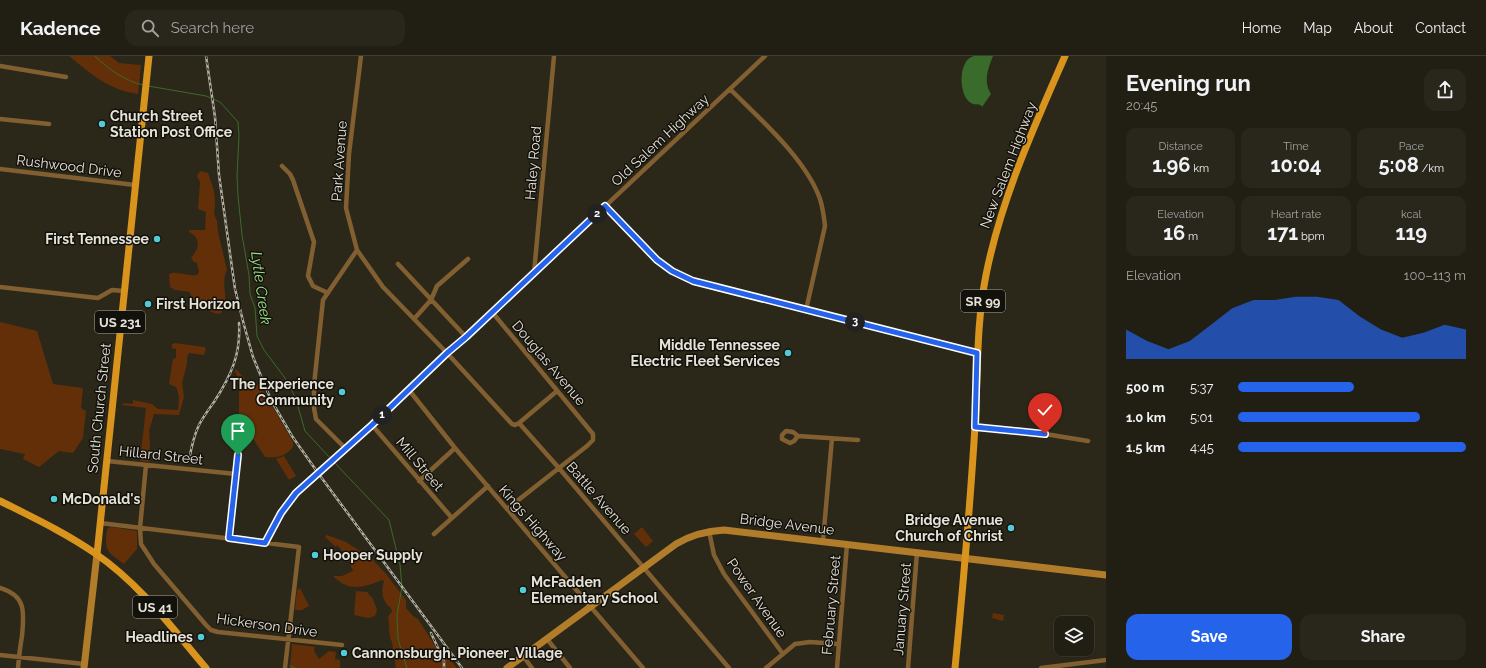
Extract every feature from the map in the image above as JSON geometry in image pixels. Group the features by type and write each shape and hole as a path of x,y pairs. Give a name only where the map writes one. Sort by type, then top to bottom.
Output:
{"main road":[{"name":"South Church Street","path":"97,554 149,56"},
{"name":"New Salem Highway","path":"955,668 966,559 975,427 977,353 986,277 995,235 1004,205 1065,56"},
{"name":"US 41","path":"0,500 97,554 140,592 206,668"}],"street":[{"name":"Park Avenue","path":"361,56 349,154 346,208 357,250 383,287 447,353"},
{"name":"Haley Road","path":"534,273 554,56"},
{"name":"Old Salem Highway","path":"265,543 281,513 296,493 372,425 765,56"},
{"path":"0,66 66,77"},
{"path":"730,89 804,166 820,198 824,214 824,226 806,310"},
{"path":"0,119 49,124"},
{"path":"282,166 290,174 293,180 314,242 308,276 313,286 328,293"},
{"name":"Rushwood Drive","path":"0,169 135,185"},
{"path":"605,206 645,248 672,271 693,281 977,353"},
{"path":"346,449 316,419 314,408 314,385 323,300 357,250"},
{"path":"414,319 431,300 437,286 468,258"},
{"path":"398,264 466,337"},
{"path":"0,287 98,298 112,290 124,291"},
{"name":"Douglas Avenue","path":"492,312 593,432 593,440 558,467"},
{"name":"Battle Avenue","path":"447,353 512,424 515,426 519,423 730,668"},
{"name":"Kings Highway","path":"409,390 455,448 643,668"},
{"path":"519,423 557,391"},
{"name":"Mill Street","path":"372,425 452,518"},
{"path":"975,427 1043,433 1088,441"},
{"path":"798,436 858,440"},
{"path":"823,541 832,438"},
{"path":"229,538 240,443"},
{"path":"419,481 455,448"},
{"name":"Hillard Street","path":"106,461 236,474"},
{"name":"Hickerson Drive","path":"146,466 140,528 141,544 146,553 177,593 211,630 288,641 342,645"},
{"path":"507,509 558,467"},
{"path":"434,534 488,486"},
{"path":"100,523 299,547 285,668"},
{"name":"Bridge Avenue","path":"507,668 685,538 709,531 724,530 1106,575"},
{"name":"Power Avenue","path":"709,531 714,555 724,574 783,654"},
{"name":"February Street","path":"836,668 847,544"},
{"name":"January Street","path":"908,668 917,552"},
{"name":"South Church Street","path":"84,666 97,554"},
{"path":"0,588 15,595 23,607 24,616 18,668"},
{"path":"548,639 570,668"},
{"path":"766,668 795,644 810,642 838,644"},
{"path":"0,655 84,666"},
{"path":"523,656 532,668"},
{"path":"1041,668 1106,660"}],"shaded area":[{"path":"69,56 110,56 119,63 141,65 138,94 109,85 93,75"},
{"path":"974,56 993,56 987,75 987,84 991,94 982,107 981,105 972,104 967,99 962,86 965,64"},
{"path":"200,171 208,173 214,191 214,214 217,221 218,232 227,270 224,281 225,304 220,314 212,312 192,300 190,292 175,290 170,287 169,274 176,273 197,275 199,272 197,263 191,258 196,251 198,244 196,237 189,232 189,230 205,230 206,212 198,209 200,182 197,176"},
{"path":"0,322 37,331 53,384 83,388 81,408 86,411 83,438 73,453 59,451 39,467 23,459 25,454 0,449"},
{"path":"175,343 206,348 204,355 189,353 182,383 184,397 179,415 154,414 149,431 149,462 140,461 146,408 122,405 124,403 133,404 133,400 152,404 158,409 178,410 178,392 176,387 169,384 173,359 176,358 176,349 172,348 172,344"},
{"path":"236,369 244,378 246,384 260,385 293,442 293,447 284,455 277,457 265,457 250,434 241,437 237,441 233,438 233,434 223,422 224,420 239,421 239,381 235,371"},
{"path":"284,456 296,476 289,480 276,459"},
{"path":"112,527 137,531 137,549 124,564 111,554 107,548 106,532 108,528"},
{"path":"642,527 653,541 646,547 634,534"},
{"path":"327,535 346,542 372,559 386,574 406,600 406,608 418,619 435,646 447,656 457,668 396,668 388,617 392,611 383,598 382,589 384,581 382,580 369,585 356,587 339,581 333,576 342,576 353,571 347,556 337,545 336,547 325,537"},
{"path":"300,588 309,606 302,610 295,610 297,590"},
{"path":"356,591 367,592 373,599 377,610 375,616 368,618 354,615"},
{"path":"993,613 1004,615 1003,621 992,618"},
{"path":"292,644 315,647 314,651 319,659 329,651 336,652 335,659 340,660 340,668 290,668"}],"waterway":[{"name":"Lytle Creek","path":"95,56 117,74 130,81 143,85"},
{"name":"Lytle Creek","path":"148,86 206,96 220,102 238,122 238,196 242,235 249,275 250,294 255,308 257,336 264,350 291,388 305,431 331,459"},
{"name":"Lytle Creek","path":"333,461 389,520 400,565 402,587 397,615 398,639 407,668"},
{"path":"290,666 295,668"}],"railway":[{"path":"206,56 215,117 219,175 235,289 253,357 271,400 292,436 462,668"},
{"path":"189,461 191,448 199,425 220,392 234,364 238,345 239,323"},
{"path":"431,633 444,661 444,668"}],"place":[{"name":"Church Street Station Post Office","path":"102,124"},
{"name":"First Tennessee","path":"157,239"},
{"name":"First Horizon","path":"148,304"},
{"name":"Middle Tennessee Electric Fleet Services","path":"788,353"},
{"name":"The Experience Community","path":"342,392"},
{"name":"McDonald's","path":"54,499"},
{"name":"Bridge Avenue Church of Christ","path":"1011,528"},
{"name":"Hooper Supply","path":"315,555"},
{"name":"McFadden Elementary School","path":"523,590"},
{"name":"Headlines","path":"201,637"},
{"name":"Cannonsburgh_Pioneer_Village","path":"344,653"}],"route":[{"path":"238,455 229,538 265,543 281,513 296,493 372,425 605,206 657,260 672,271 693,281 977,353 975,427 1045,434"}]}
